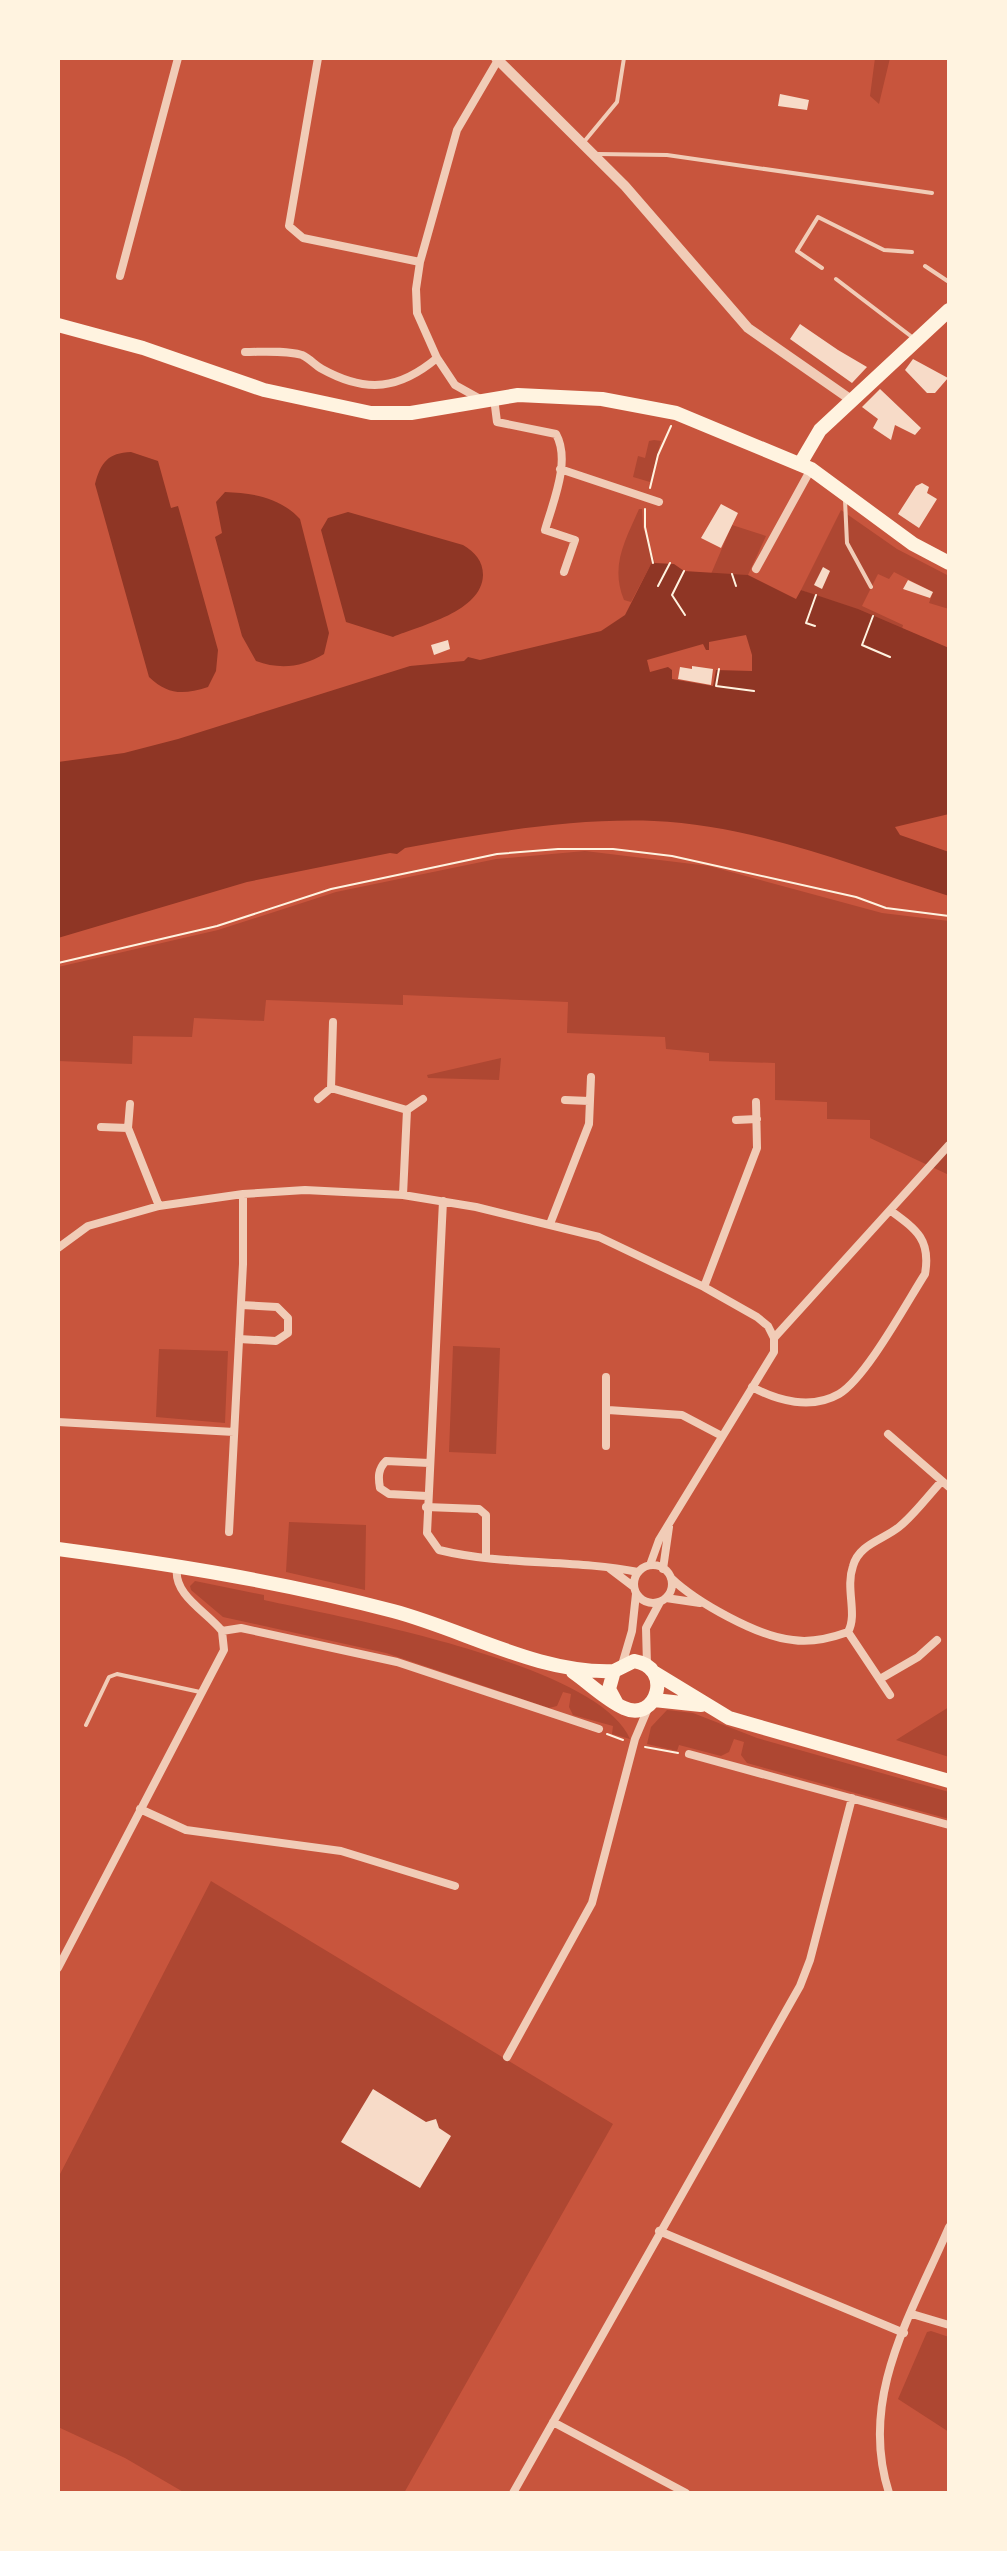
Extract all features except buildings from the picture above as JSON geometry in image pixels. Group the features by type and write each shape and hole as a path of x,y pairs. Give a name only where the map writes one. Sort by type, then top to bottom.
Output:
{"main road":[{"path":"805,466 820,430 914,339 949,310"},
{"path":"61,327 143,348 264,390 336,407 411,413 518,395 592,398 676,413 805,466 913,544 949,563"},
{"path":"58,1549 313,1591 382,1608 569,1669 621,1706 638,1710 652,1703 702,1705"},
{"path":"569,1669 618,1668 634,1661 651,1669 702,1705 729,1718 949,1781"},
{"path":"618,1668 609,1689 621,1706"},
{"path":"651,1669 659,1687 652,1703"}],"street":[{"path":"120,276 178,58"},
{"path":"318,58 289,226 303,238 420,262"},
{"path":"564,572 575,540 545,530 560,469 562,445 556,434 497,422 488,399 455,385 437,358 417,313 420,262 457,130 497,59 625,186 748,328 850,399"},
{"path":"245,352 304,356 324,370 392,386 413,377 437,358"},
{"path":"756,569 805,466"},
{"path":"560,469 659,502"},
{"path":"318,1099 331,1088 333,1022"},
{"path":"550,1224 589,1124 591,1077"},
{"path":"331,1088 407,1110"},
{"path":"407,1110 423,1099"},
{"path":"565,1100 589,1101"},
{"path":"704,1287 757,1148 756,1102"},
{"path":"130,1104 128,1128 159,1206"},
{"path":"403,1195 407,1110"},
{"path":"736,1120 757,1119"},
{"path":"101,1127 128,1128"},
{"path":"774,1338 949,1145"},
{"path":"58,1248 88,1226 159,1206 243,1194 305,1190 403,1195 443,1201 550,1224 620,1245 704,1287 757,1317 774,1338 774,1352 720,1435 650,1565 638,1572 606,1566 486,1558 439,1550 427,1533 443,1201"},
{"path":"229,1532 241,1305 243,1194"},
{"path":"752,1387 775,1400 790,1403 838,1394 854,1380 925,1274 928,1255 923,1239 891,1211"},
{"path":"239,1339 276,1341 288,1333 288,1318 277,1307 241,1305"},
{"path":"606,1377 606,1446"},
{"path":"608,1410 682,1415 720,1435"},
{"path":"58,1422 234,1432"},
{"path":"650,1565 663,1569 708,1604 784,1639 827,1639 848,1632 853,1623 847,1589 855,1560 866,1547 898,1528 945,1485 888,1434"},
{"path":"427,1496 389,1494 380,1488 378,1478 386,1461 429,1463"},
{"path":"426,1507 479,1509 486,1515 486,1558"},
{"path":"663,1569 669,1527"},
{"path":"606,1566 649,1603 663,1600 708,1604"},
{"path":"58,1967 224,1650 222,1631 181,1590 175,1579 177,1568"},
{"path":"618,1668 632,1631 638,1572"},
{"path":"651,1669 646,1628 671,1589 671,1578"},
{"path":"222,1631 241,1628 371,1655 599,1729"},
{"path":"848,1632 890,1695"},
{"path":"880,1679 918,1657 937,1640"},
{"path":"507,2057 592,1903 635,1739 652,1703"},
{"path":"621,1706 635,1739"},
{"path":"689,1754 949,1825"},
{"path":"513,2493 806,1972 852,1798"},
{"path":"140,1809 186,1830 341,1851 455,1886"},
{"path":"889,2493 880,2459 877,2421 885,2384 949,2227"},
{"path":"659,2231 904,2333"},
{"path":"912,2314 949,2325"},
{"path":"553,2422 686,2493"}],"lane":[{"path":"581,145 617,102 624,58"},
{"path":"592,155 667,155 932,193"},
{"path":"822,268 797,251 818,217 884,250 912,252"},
{"path":"925,266 949,282"},
{"path":"836,279 914,339"},
{"path":"845,493 847,543 871,587"},
{"path":"86,1725 109,1677 117,1674 202,1693"}],"path":[{"path":"653,563 645,527 647,499 658,455 676,413"},
{"path":"658,586 670,563"},
{"path":"684,571 672,595 685,615"},
{"path":"732,574 736,586"},
{"path":"815,626 806,623 816,595"},
{"path":"873,616 862,645 890,657"},
{"path":"719,669 716,686 754,691"},
{"path":"58,963 217,926 331,889 497,854 558,849 613,849 672,856 856,897 886,908 949,916"}],"shaded area":[{"path":"875,58 890,58 879,104 870,96"},
{"path":"649,441 661,441 650,482 633,477 638,456 645,458"},
{"path":"131,452 158,461 171,508 178,506 218,650 216,671 208,687 176,692 149,677 95,484 107,460 117,454"},
{"path":"225,492 275,501 300,519 329,633 324,654 291,666 274,666 256,661 242,636 215,537 222,533 216,502"},
{"path":"639,509 642,509 643,527 655,563 651,564 631,602 624,600 618,576 624,543"},
{"path":"841,510 897,549 949,576 949,609 929,603 933,592 894,572 889,579 878,574 862,606 903,625 902,629 801,590"},
{"path":"348,512 463,545 475,554 482,565 480,588 461,608 393,637 346,622 321,530 328,518"},
{"path":"732,525 766,536 748,575 711,574"},
{"path":"651,564 674,564 684,571 748,575 796,599 801,590 858,609 949,648 949,814 895,827 900,835 949,852 949,896 803,849 729,830 654,821 592,822 436,842 405,848 397,854 247,882 58,938 58,762 124,753 178,739 410,666 464,661 468,657 480,660 601,631 625,615","holes":["746,635 752,655 752,671 716,670 713,686 672,679 672,670 668,667 650,672 647,660 703,644 709,650 709,642"]},
{"path":"585,851 709,866 882,913 949,921 949,1175 870,1138 870,1120 827,1119 827,1102 775,1100 775,1063 709,1061 709,1053 666,1049 665,1037 567,1033 568,1002 403,995 403,1005 266,1000 264,1021 194,1018 192,1037 133,1036 132,1064 58,1061 58,967 218,930 336,892 496,859"},
{"path":"501,1058 499,1080 428,1078 427,1075"},
{"path":"453,1346 500,1348 496,1454 449,1452"},
{"path":"159,1349 228,1351 225,1423 156,1417"},
{"path":"289,1522 366,1525 365,1590 286,1572"},
{"path":"195,1581 264,1595 264,1600 404,1631 520,1666 570,1688 608,1712 630,1739 612,1734 613,1726 573,1715 569,1707 571,1694 563,1692 557,1706 549,1708 386,1653 223,1617 191,1590 190,1586"},
{"path":"949,1707 949,1757 896,1740"},
{"path":"667,1710 693,1713 757,1738 949,1792 949,1819 747,1763 741,1755 744,1742 734,1739 729,1752 721,1756 679,1745 677,1751 647,1744 651,1727"},
{"path":"211,1881 613,2124 404,2493 185,2493 125,2458 58,2427 58,2178"},
{"path":"927,2332 949,2337 949,2432 898,2399"}]}
